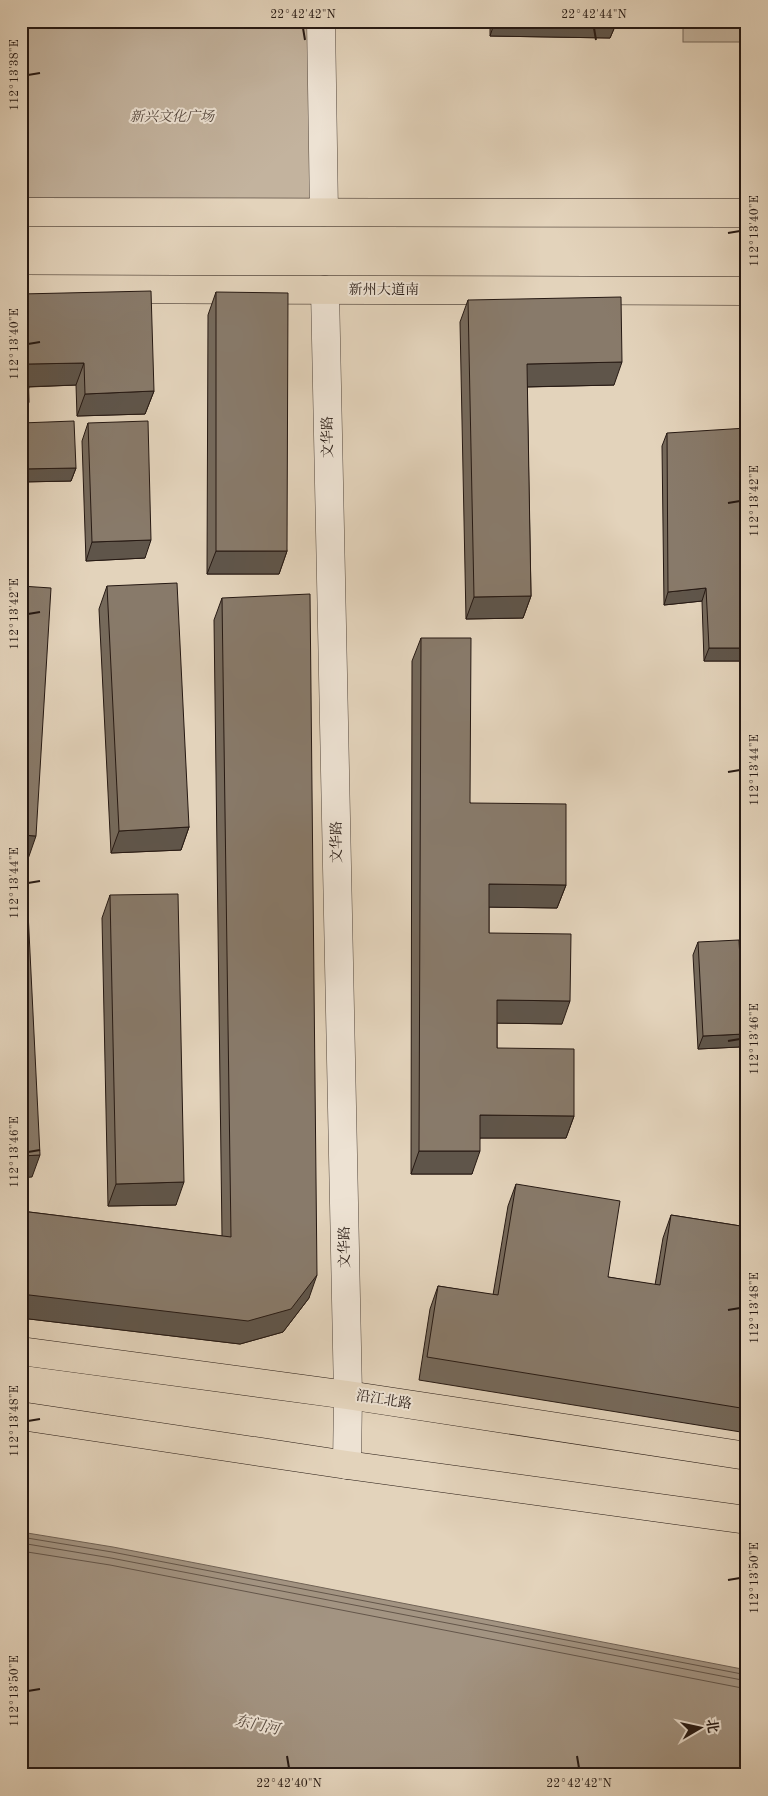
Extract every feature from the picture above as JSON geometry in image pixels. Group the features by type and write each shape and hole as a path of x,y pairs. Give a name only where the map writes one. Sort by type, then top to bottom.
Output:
{"main road":[{"path":"21,212 747,213"},
{"name":"新州大道南","path":"21,289 747,291"},
{"name":"沿江北路","path":"21,1351 348,1395 747,1456"},
{"path":"21,1416 348,1465 747,1520"}],"street":[{"path":"321,21 324,212"},
{"name":"文华路","path":"325,290 348,1465"}],"green space":[{"name":"新兴文化广场","path":"21,21 321,21 324,212 21,212"},
{"path":"683,21 747,21 747,42 683,42"}],"water":[{"name":"东门河","path":"21,1532 113,1547 747,1670 747,1775 21,1775"}],"building":[{"path":"151,291 154,391 85,394 84,363 28,364 29,402 21,403 21,294"},
{"path":"216,292 288,293 287,551 216,551"},
{"path":"621,297 622,362 527,364 531,596 474,597 468,300"},
{"path":"74,421 76,468 21,469 21,423"},
{"path":"148,421 151,540 92,542 88,423"},
{"path":"747,428 747,648 709,648 706,588 668,592 667,433"},
{"path":"177,583 189,827 119,831 107,586"},
{"path":"21,586 51,588 36,836 21,835"},
{"path":"310,594 317,1275 291,1309 248,1321 21,1294 21,1211 231,1237 222,598"},
{"path":"421,638 471,638 470,803 566,804 566,885 489,884 489,933 571,934 570,1001 497,1000 497,1048 574,1049 574,1116 480,1115 480,1151 419,1151"},
{"path":"178,894 184,1182 116,1184 110,895"},
{"path":"21,912 28,912 40,1155 21,1156"},
{"path":"739,940 744,1034 703,1036 698,942"},
{"path":"516,1184 620,1201 608,1277 660,1285 671,1215 747,1227 747,1409 427,1357 438,1286 498,1295"}]}
